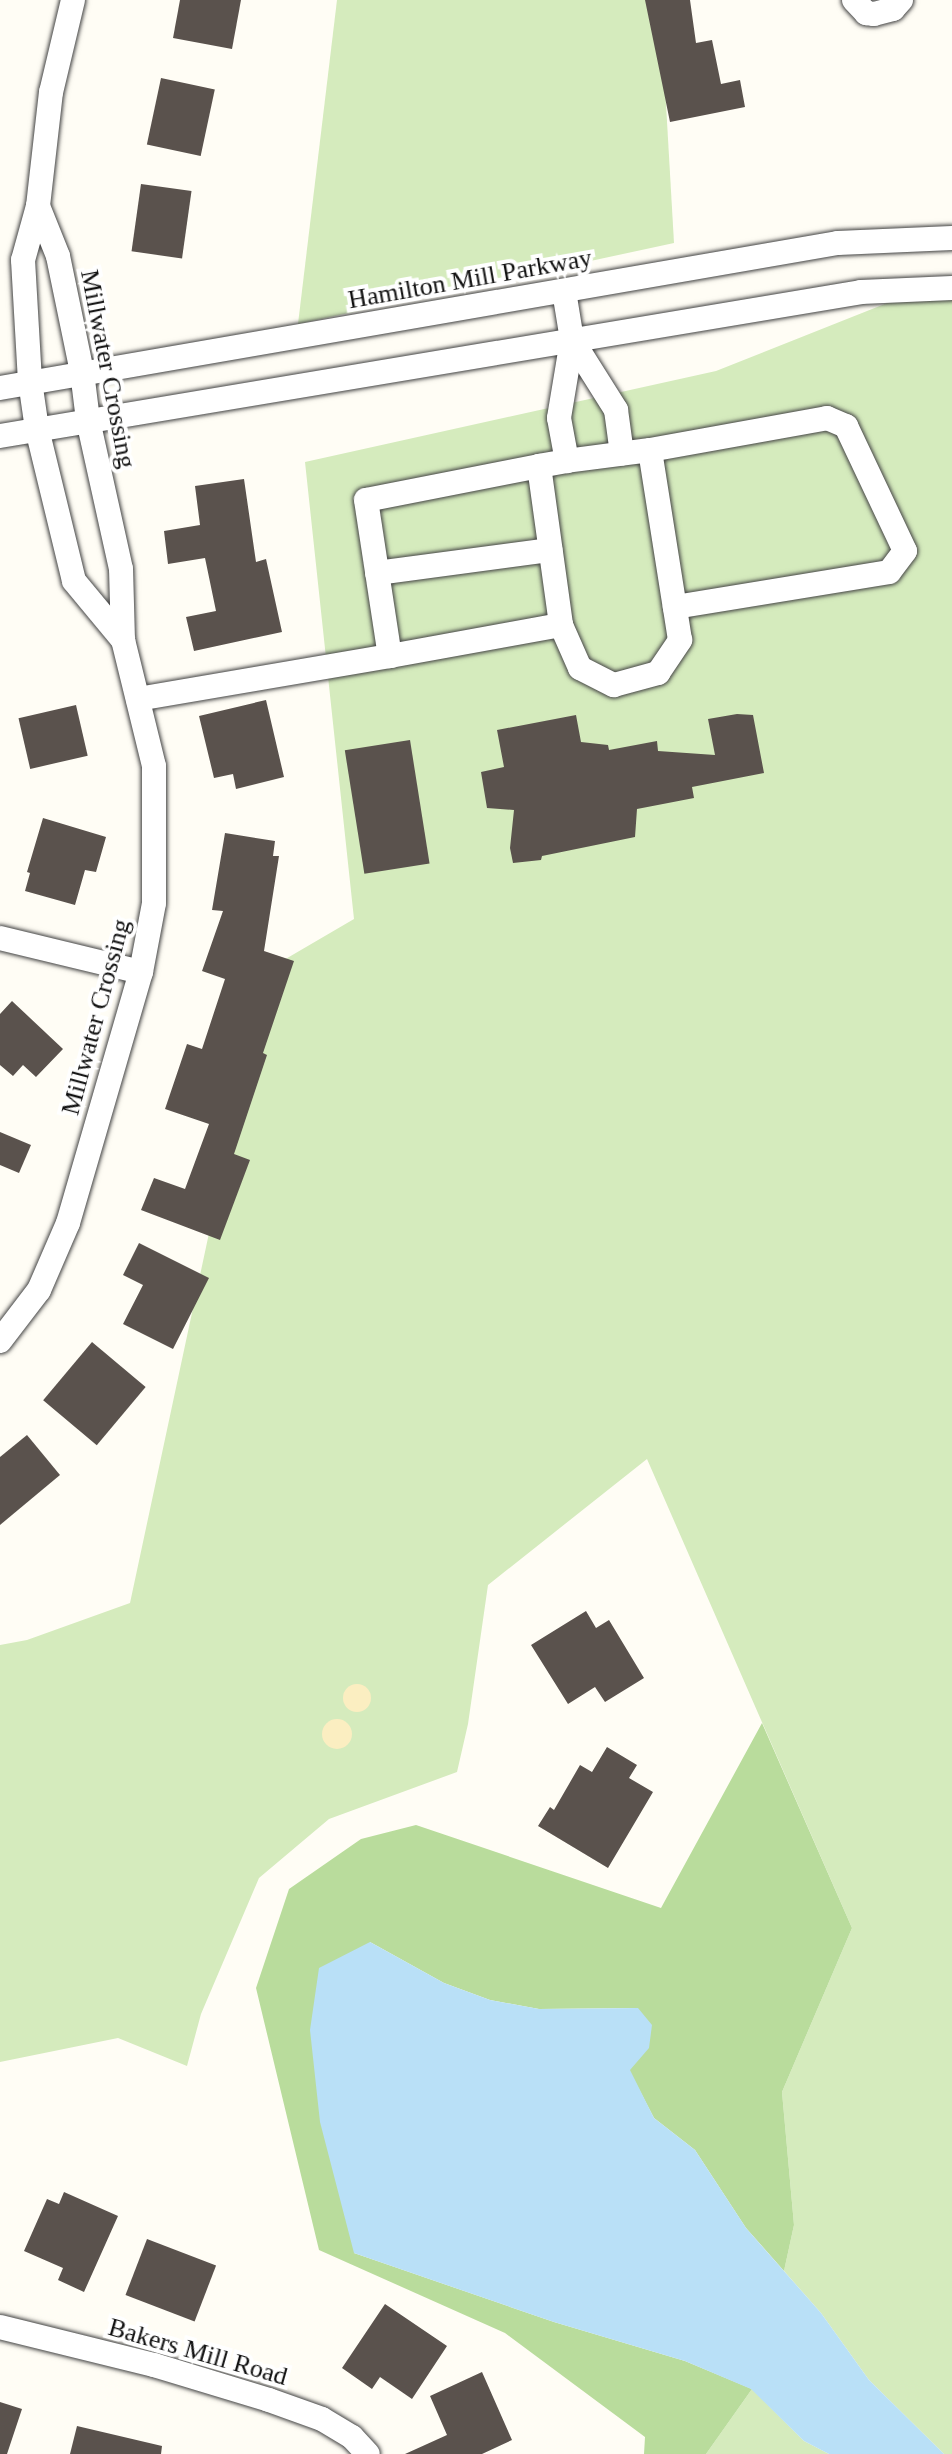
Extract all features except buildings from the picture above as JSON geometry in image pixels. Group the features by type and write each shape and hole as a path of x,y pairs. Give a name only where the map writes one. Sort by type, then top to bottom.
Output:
{"street":[{"name":"Millwater Crossing","path":"73,0 51,92 38,206 23,260 30,381 37,429 74,581 123,640"},
{"path":"854,0 866,13 874,14 893,9 901,0"},
{"name":"Millwater Crossing","path":"0,1341 39,1290 68,1223 141,972 154,903 154,766 123,640 121,569 88,420 82,372 58,256 38,206"},
{"name":"Hamilton Mill Parkway","path":"0,388 838,243 952,238"},
{"path":"0,436 861,292 952,288"},
{"path":"564,291 572,340 559,418 567,461"},
{"path":"572,340 616,410 622,454"},
{"path":"390,656 366,500 567,461 650,450 827,418 846,426 905,551 889,572 675,607"},
{"path":"539,466 561,625 580,668 614,685 658,673 680,640 650,450"},
{"path":"377,573 550,550"},
{"path":"138,699 561,625"},
{"path":"0,938 141,972"},
{"name":"Bakers Mill Road","path":"0,2327 154,2365 269,2400 322,2419 352,2437 368,2454"}],"green space":[{"path":"337,0 660,0 674,243 298,324"},
{"path":"952,282 952,2454 944,2454 869,2380 821,2313 784,2271 794,2225 782,2092 852,1928 647,1459 488,1585 468,1724 457,1772 329,1819 259,1878 201,2014 187,2066 118,2038 0,2062 0,1645 27,1640 130,1603 265,971 354,919 305,462 716,371 935,284"},
{"path":"762,1723 852,1928 782,2092 794,2225 784,2271 746,2228 695,2150 654,2118 629,2070 638,2008 539,2009 490,2000 444,1983 370,1942 354,2253 554,2322 685,2361 752,2389 706,2454 644,2454 645,2437 505,2333 319,2250 256,1988 289,1889 361,1839 416,1825 661,1908"},
{"path":"752,2389 804,2441 829,2454 706,2454"}],"sand":[{"path":"357,1684 367,1688 371,1698 367,1708 357,1712 347,1708 343,1698 347,1688"},
{"path":"337,1719 348,1723 352,1734 348,1745 337,1749 326,1745 322,1734 326,1723"}],"water":[{"path":"370,1942 444,1983 490,2000 539,2009 638,2008 652,2025 649,2048 630,2070 654,2118 695,2150 746,2228 821,2313 869,2380 944,2454 829,2454 804,2441 751,2389 685,2361 554,2322 354,2253 320,2122 310,2030 319,1968"}]}
